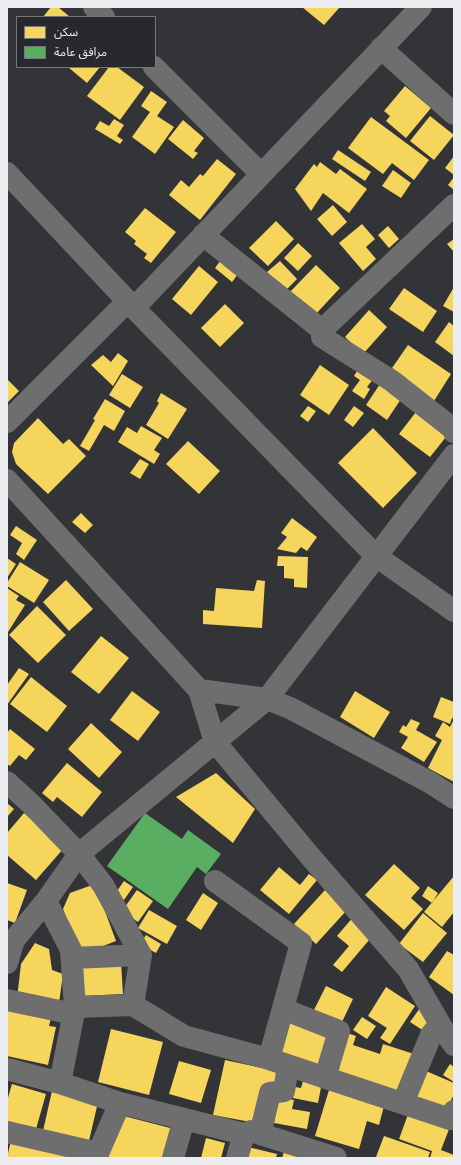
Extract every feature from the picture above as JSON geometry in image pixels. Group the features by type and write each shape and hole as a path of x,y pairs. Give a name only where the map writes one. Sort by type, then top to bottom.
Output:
{"street":[{"path":"94,7 103,16"},
{"path":"7,422 203,235 421,7"},
{"path":"381,48 454,114"},
{"path":"155,68 261,174"},
{"path":"7,173 131,304 376,556 454,611"},
{"path":"454,205 322,330 322,337 392,381 452,428 454,432"},
{"path":"203,235 322,330"},
{"path":"7,963 11,939 46,901 79,854 267,699 454,455"},
{"path":"7,480 199,690 215,742 309,855 408,969 448,1029 431,1035 403,1103"},
{"path":"199,690 267,699 290,708 431,783 454,798"},
{"path":"7,782 31,804 79,854 103,885 141,955 133,1004"},
{"path":"215,881 301,943 269,1059 266,1058"},
{"path":"46,901 71,950 72,958 75,1011 60,1083"},
{"path":"72,958 141,955"},
{"path":"7,1000 75,1011 133,1004 184,1036 266,1058 450,1119 454,1112"},
{"path":"283,1009 339,1031 325,1078"},
{"path":"237,1158 252,1134 270,1093 284,1091 288,1066"},
{"path":"7,1069 60,1083 120,1103 252,1134 336,1158"},
{"path":"7,1132 97,1155 120,1103"},
{"path":"173,1158 184,1119"}],"building: سكن":[{"path":"51,7 58,7 69,16 44,16"},
{"path":"302,7 340,7 324,25"},
{"path":"69,68 99,68 87,83"},
{"path":"108,68 118,68 144,87 120,120 87,96"},
{"path":"405,86 431,108 406,138 386,121 390,116 384,111"},
{"path":"151,91 167,102 157,116 174,127 155,154 132,137 150,112 141,106"},
{"path":"430,116 454,135 434,160 410,141"},
{"path":"371,117 429,160 414,180 392,163 383,174 348,148"},
{"path":"114,119 124,125 117,136 123,140 120,144 95,129 100,121 109,126"},
{"path":"183,120 204,138 194,151 198,153 193,159 168,139"},
{"path":"338,150 371,172 365,181 332,159"},
{"path":"454,156 454,175 445,168"},
{"path":"217,159 236,174 200,220 169,195 181,180 189,187 200,174 203,176"},
{"path":"320,162 336,174 340,169 367,189 349,213 323,193 311,211 295,189 314,164 317,167"},
{"path":"393,170 411,183 401,198 382,186"},
{"path":"454,177 454,190 448,185"},
{"path":"333,205 347,222 332,236 317,219"},
{"path":"145,208 176,232 151,263 144,258 147,254 134,244 136,241 125,232"},
{"path":"276,221 294,239 268,266 249,248"},
{"path":"362,224 375,239 366,247 376,259 363,271 339,243"},
{"path":"388,226 399,239 389,248 378,235"},
{"path":"454,239 454,252 447,244"},
{"path":"298,243 312,256 298,271 284,258"},
{"path":"223,257 241,270 232,282 215,268"},
{"path":"280,261 297,279 285,291 267,272"},
{"path":"316,265 340,288 314,316 289,293"},
{"path":"199,266 218,282 191,315 172,299"},
{"path":"454,287 454,312 443,306"},
{"path":"404,288 437,311 423,332 389,309"},
{"path":"225,304 244,323 220,347 201,328"},
{"path":"369,310 387,327 363,354 345,337"},
{"path":"449,322 454,326 454,356 435,342"},
{"path":"408,345 451,374 434,401 402,384 406,378 392,368"},
{"path":"118,353 128,361 113,386 91,365 103,355 111,362"},
{"path":"320,365 349,385 329,415 300,395"},
{"path":"359,368 374,378 367,387 370,389 364,399 352,391 360,380 354,376"},
{"path":"122,374 143,387 130,408 109,395"},
{"path":"7,379 19,391 7,403"},
{"path":"382,381 403,396 387,420 366,405"},
{"path":"161,393 187,409 168,439 146,425 159,403 157,401"},
{"path":"105,399 125,411 114,431 104,425 89,451 80,446 95,420 93,419"},
{"path":"308,406 316,411 308,422 300,416"},
{"path":"354,406 364,413 353,427 344,420"},
{"path":"419,408 450,432 430,457 399,434"},
{"path":"38,418 63,444 69,439 86,456 48,494 16,464 12,452 14,443"},
{"path":"141,426 162,438 154,450 160,454 154,464 118,442 127,427 137,433"},
{"path":"373,428 417,473 383,508 338,463"},
{"path":"188,441 220,471 199,494 166,464"},
{"path":"140,459 149,464 140,479 130,473"},
{"path":"81,513 93,525 85,533 72,522"},
{"path":"292,518 317,537 307,551 301,547 296,553 277,549 287,537 281,533"},
{"path":"16,526 37,540 24,560 16,554 22,543 10,535"},
{"path":"278,556 308,557 307,588 294,587 294,579 284,578 284,566 277,566"},
{"path":"7,558 16,564 7,578"},
{"path":"20,562 49,580 34,603 7,586 7,583"},
{"path":"66,580 93,609 69,631 43,602"},
{"path":"257,580 265,581 262,628 203,624 203,610 214,611 216,588 254,591"},
{"path":"7,588 19,596 16,600 25,605 8,632"},
{"path":"37,606 66,635 38,663 9,635"},
{"path":"101,636 129,658 99,694 71,672"},
{"path":"19,668 29,674 7,705 7,685"},
{"path":"31,677 67,706 47,732 10,704"},
{"path":"132,691 160,712 138,741 110,720"},
{"path":"355,691 390,712 374,738 340,717"},
{"path":"441,697 454,702 454,719 452,718 450,724 433,717"},
{"path":"411,719 420,723 416,730 437,742 424,762 401,748 408,737 399,732 403,725 406,727"},
{"path":"454,719 454,782 428,768 442,740 435,736 443,722 450,727"},
{"path":"91,723 122,752 99,778 68,749"},
{"path":"10,729 35,749 26,760 19,755 10,766 7,764 7,733"},
{"path":"67,763 102,792 82,817 57,797 53,802 42,793"},
{"path":"216,773 255,809 233,843 176,797"},
{"path":"7,803 14,809 7,817"},
{"path":"24,813 64,848 36,880 7,855 7,833"},
{"path":"394,864 420,888 411,898 423,909 404,930 365,895"},
{"path":"279,867 300,885 309,874 317,880 289,914 260,890"},
{"path":"454,876 454,912 442,927 424,912"},
{"path":"124,881 133,887 124,900 115,894"},
{"path":"7,883 27,890 15,923 7,920"},
{"path":"95,884 116,941 80,955 63,909 70,893"},
{"path":"428,886 438,893 432,903 422,896"},
{"path":"137,890 153,901 138,922 122,911"},
{"path":"325,890 347,910 316,944 294,924"},
{"path":"203,893 218,903 201,930 186,920"},
{"path":"149,910 177,926 167,944 138,928"},
{"path":"423,913 447,933 423,962 399,944"},
{"path":"354,916 375,933 342,972 333,965 349,946 337,936"},
{"path":"146,935 161,944 156,953 140,944"},
{"path":"35,943 49,949 52,970 63,974 59,1003 17,998 21,964"},
{"path":"447,951 454,955 454,995 429,977"},
{"path":"121,962 123,994 82,996 81,964"},
{"path":"326,986 353,999 340,1026 313,1012"},
{"path":"386,987 415,1006 390,1044 380,1038 387,1028 368,1016"},
{"path":"7,1006 52,1014 49,1026 56,1027 48,1065 7,1056"},
{"path":"420,1008 433,1017 424,1031 410,1022"},
{"path":"362,1017 376,1026 367,1039 353,1030"},
{"path":"290,1022 331,1033 322,1069 280,1059"},
{"path":"111,1029 163,1042 149,1095 98,1082"},
{"path":"344,1032 356,1036 353,1045 380,1054 383,1044 414,1054 400,1095 331,1073"},
{"path":"225,1060 281,1072 277,1087 264,1084 256,1123 213,1115"},
{"path":"179,1061 211,1070 201,1103 169,1094"},
{"path":"450,1064 454,1067 454,1082 443,1075"},
{"path":"426,1071 454,1083 454,1094 446,1112 415,1098"},
{"path":"304,1078 322,1082 318,1103 293,1098 295,1087 301,1088"},
{"path":"12,1084 46,1094 36,1129 7,1121 7,1101"},
{"path":"329,1090 384,1106 379,1125 367,1121 359,1149 315,1136"},
{"path":"52,1091 98,1102 89,1141 43,1131"},
{"path":"279,1097 294,1100 292,1109 310,1112 307,1129 274,1123"},
{"path":"410,1109 451,1124 441,1150 454,1155 454,1158 430,1158 432,1151 399,1139"},
{"path":"120,1115 174,1129 166,1158 108,1158"},
{"path":"384,1136 430,1152 428,1158 376,1157"},
{"path":"206,1138 225,1143 221,1158 201,1158"},
{"path":"11,1140 71,1158 7,1158"},
{"path":"248,1147 277,1154 276,1158 245,1158"},
{"path":"284,1152 301,1158 282,1158"}],"building: مرافق عامة":[{"path":"145,813 182,839 188,830 221,854 206,874 197,867 168,909 107,866"}]}
